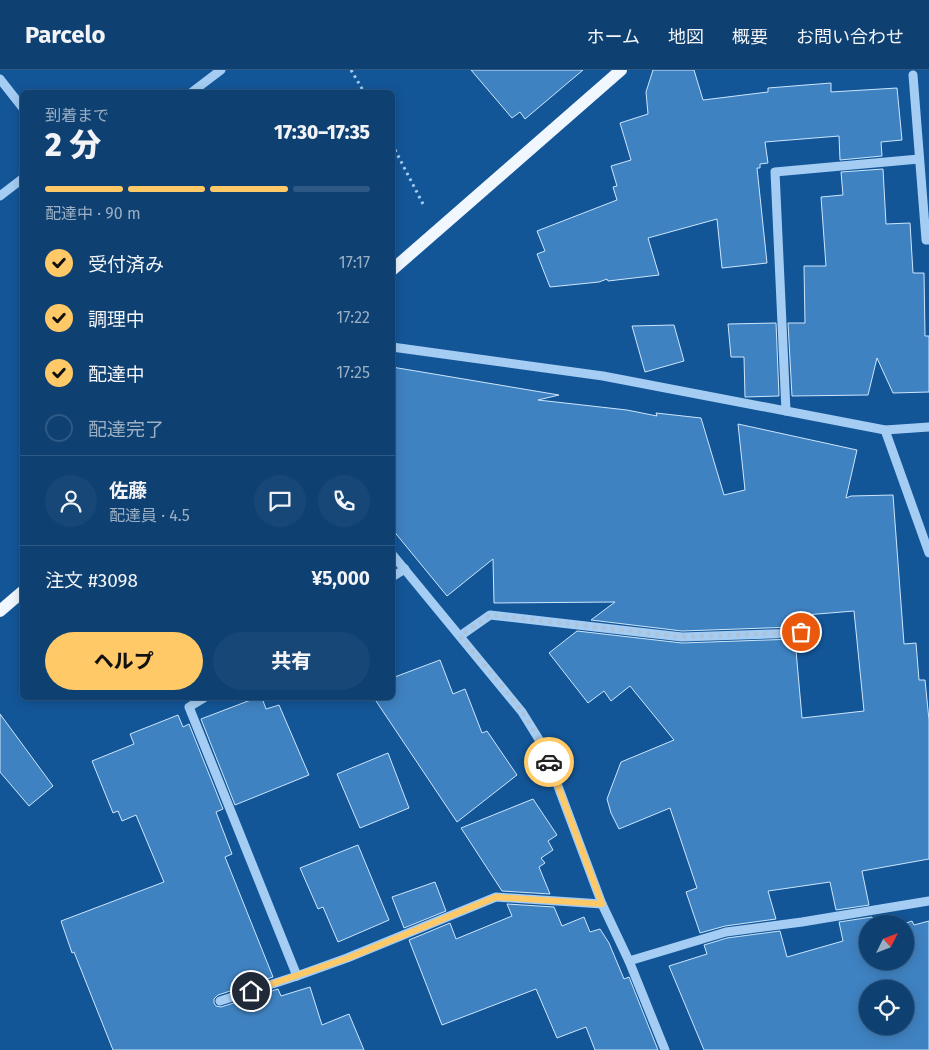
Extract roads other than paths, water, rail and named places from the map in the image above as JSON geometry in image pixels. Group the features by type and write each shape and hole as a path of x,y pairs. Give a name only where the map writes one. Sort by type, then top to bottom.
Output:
{"main road":[{"path":"395,267 621,70"},
{"path":"0,612 20,594"}],"street":[{"path":"195,90 221,70"},
{"path":"912,75 926,240 929,240"},
{"path":"0,79 20,104"},
{"path":"786,411 775,172 920,159"},
{"path":"0,196 20,181"},
{"path":"395,347 603,376 885,430 929,427"},
{"path":"885,430 929,553"},
{"path":"395,557 522,712 543,746 602,904 629,961 665,1050"},
{"path":"395,575 406,569"},
{"path":"460,636 490,615 682,637 801,632"},
{"path":"201,700 189,707 297,976"},
{"path":"220,1001 348,958 496,897 602,904"},
{"path":"629,961 726,932 802,922 929,901"}]}
